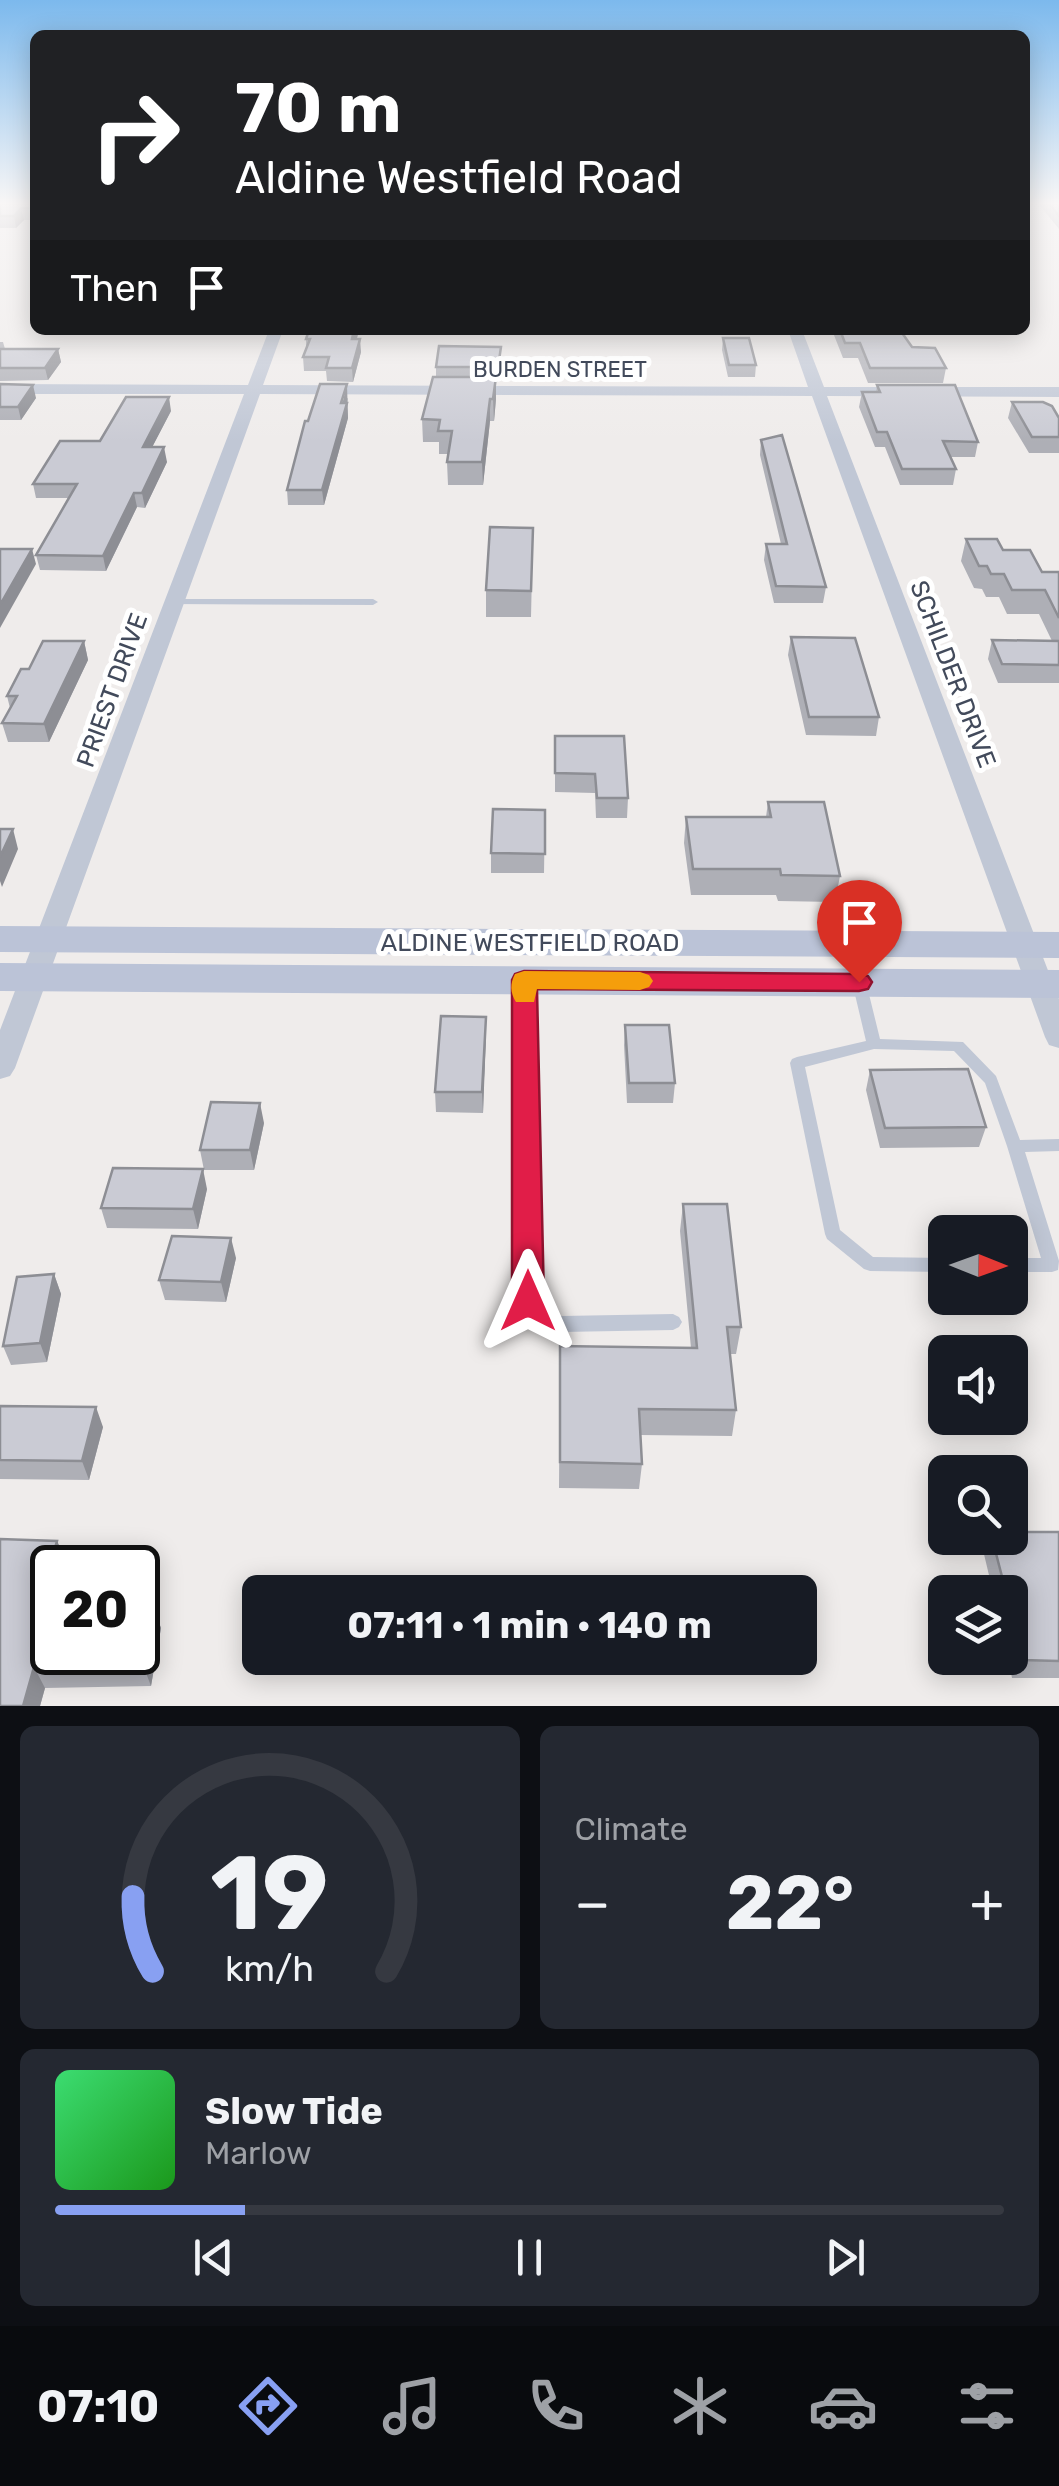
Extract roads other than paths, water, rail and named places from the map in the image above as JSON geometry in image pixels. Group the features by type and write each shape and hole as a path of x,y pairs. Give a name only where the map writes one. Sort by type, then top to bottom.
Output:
{"main road":[{"name":"ALDINE WESTFIELD ROAD","path":"0,938 1042,945"},
{"path":"533,980 542,942"},
{"name":"ALDINE WESTFIELD ROAD","path":"17,977 1050,984"}],"street":[{"name":"PRIEST DRIVE","path":"0,1068 17,977 49,938 274,335"},
{"name":"SCHILDER DRIVE","path":"797,335 1042,945 1059,1036"},
{"name":"BURDEN STREET","path":"0,389 1059,392"}],"lane":[{"path":"174,602 374,602"},
{"path":"533,980 528,1301 537,1320 562,1324 673,1322"},
{"path":"859,982 874,1044"},
{"path":"928,1265 870,1264 834,1234 797,1063 874,1044 958,1046 990,1080 1052,1265 1028,1265"},
{"path":"1015,1146 1059,1145"}]}
